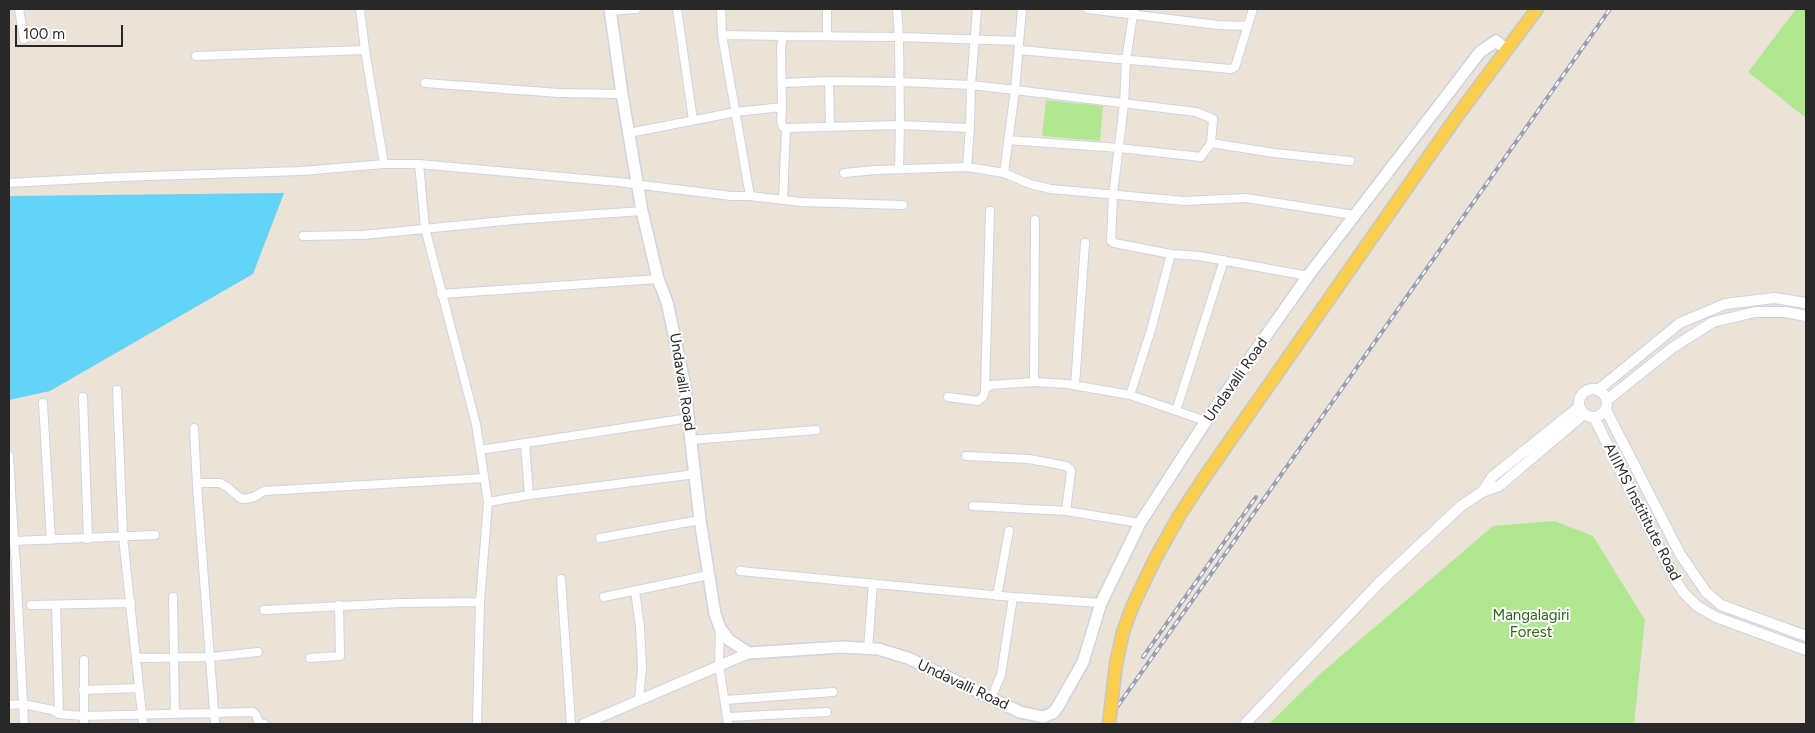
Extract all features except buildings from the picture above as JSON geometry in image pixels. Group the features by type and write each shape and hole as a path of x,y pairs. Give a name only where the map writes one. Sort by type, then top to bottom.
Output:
{"main road":[{"path":"1109,724 1116,664 1123,632 1133,605 1170,533 1206,475 1454,119 1538,9"},
{"name":"Undavalli Road","path":"610,10 642,211 658,280 667,302 684,381 700,520 715,614 720,628"},
{"name":"Undavalli Road","path":"749,653 841,647 878,649 908,658 1020,712 1043,721 1057,708 1083,662 1101,603 1140,523 1206,421 1308,276 1480,52 1496,42 1506,50"},
{"path":"720,628 729,640 749,653"}],"street":[{"path":"19,9 24,39"},
{"path":"360,9 384,164"},
{"path":"610,10 636,9"},
{"path":"677,9 693,120"},
{"path":"721,9 722,35 750,196"},
{"path":"827,9 827,36"},
{"path":"897,9 900,82 899,169"},
{"path":"967,167 977,9"},
{"path":"1004,173 1015,90 1022,9"},
{"path":"1088,9 1133,12 1218,25 1247,26"},
{"path":"1019,50 1231,69 1234,66 1253,9"},
{"path":"1133,12 1126,60 1124,104 1113,195 1110,238 1112,242 1171,254 1224,260 1308,276"},
{"path":"722,35 899,37 1019,41"},
{"path":"783,36 780,47 783,83 781,122 786,128 900,125 970,128"},
{"path":"196,56 365,50"},
{"path":"783,83 829,80 971,85 1196,112 1213,119 1211,143 1201,157 1119,148 1008,140"},
{"path":"829,80 830,127"},
{"path":"425,83 559,93 622,94"},
{"path":"630,133 736,112 782,107"},
{"path":"783,200 786,128"},
{"path":"1211,143 1274,153 1350,161"},
{"path":"9,183 301,171 384,164 419,164 638,184 731,196 750,196 801,202 904,205"},
{"path":"419,164 425,228 476,424 488,502 480,602 477,724"},
{"path":"844,173 967,167 1004,173 1030,184 1051,189 1184,201 1246,198 1354,215"},
{"path":"303,236 363,235 425,228 642,211"},
{"path":"948,397 978,401 983,397 985,389 990,211"},
{"path":"1034,382 1035,220"},
{"path":"1075,385 1085,243"},
{"path":"1130,395 1151,330 1171,254"},
{"path":"1176,411 1224,260"},
{"path":"441,294 658,280"},
{"path":"1586,413 1580,398 1585,391 1589,389 1598,390 1680,323 1725,304 1774,298 1806,303"},
{"path":"1586,413 1599,416 1606,405 1672,348 1713,322 1755,312 1785,312 1806,316"},
{"path":"985,389 991,385 1034,382 1075,385 1130,395 1206,421"},
{"path":"117,390 123,537 143,724"},
{"name":"AIIIMS Instititute Road","path":"1598,390 1602,392 1606,405 1680,554 1706,592 1721,605 1806,636"},
{"path":"83,397 88,539"},
{"path":"43,403 51,540"},
{"path":"1245,724 1379,583 1461,506 1482,492 1499,486 1586,413"},
{"name":"AIIIMS Instititute Road","path":"1586,413 1684,593 1698,606 1708,612 1806,650"},
{"path":"480,450 689,418"},
{"path":"194,428 215,724"},
{"path":"692,440 816,430"},
{"path":"524,444 529,495"},
{"path":"9,456 11,541 24,724"},
{"path":"966,456 1029,459 1066,466 1071,472 1066,511"},
{"path":"488,502 696,474"},
{"path":"197,483 220,483 242,500 264,491 484,478"},
{"path":"972,506 1066,511 1140,523"},
{"path":"600,538 700,520"},
{"path":"997,596 1008,531"},
{"path":"11,541 155,535"},
{"path":"740,571 997,596 1101,603"},
{"path":"604,597 710,575"},
{"path":"561,579 571,724"},
{"path":"868,649 873,584"},
{"path":"635,592 640,627 642,667 639,700"},
{"path":"173,597 175,714"},
{"path":"991,698 1001,676 1013,597"},
{"path":"1708,612 1714,600"},
{"path":"264,610 339,605 480,602"},
{"path":"31,605 130,603"},
{"path":"56,605 59,714"},
{"path":"310,658 340,656 339,605"},
{"path":"720,628 719,665 728,720 827,712"},
{"path":"136,658 211,657 258,652"},
{"path":"584,724 602,720 639,700 749,653"},
{"path":"83,720 84,660"},
{"path":"83,690 139,688"},
{"path":"726,700 833,692"},
{"path":"9,705 23,704 52,710 59,714 83,720 142,714 253,712 259,722 264,724"}],"green space":[{"path":"1796,9 1806,9 1806,118 1748,72"},
{"path":"1046,100 1103,106 1100,141 1042,136"},
{"name":"Mangalagiri Forest","path":"1555,521 1593,536 1645,620 1634,724 1269,724 1321,673 1493,526"}],"water":[{"path":"284,193 253,274 50,391 9,400 9,196"}],"railway":[{"path":"1105,724 1610,9"},
{"path":"1143,657 1256,497"}]}
